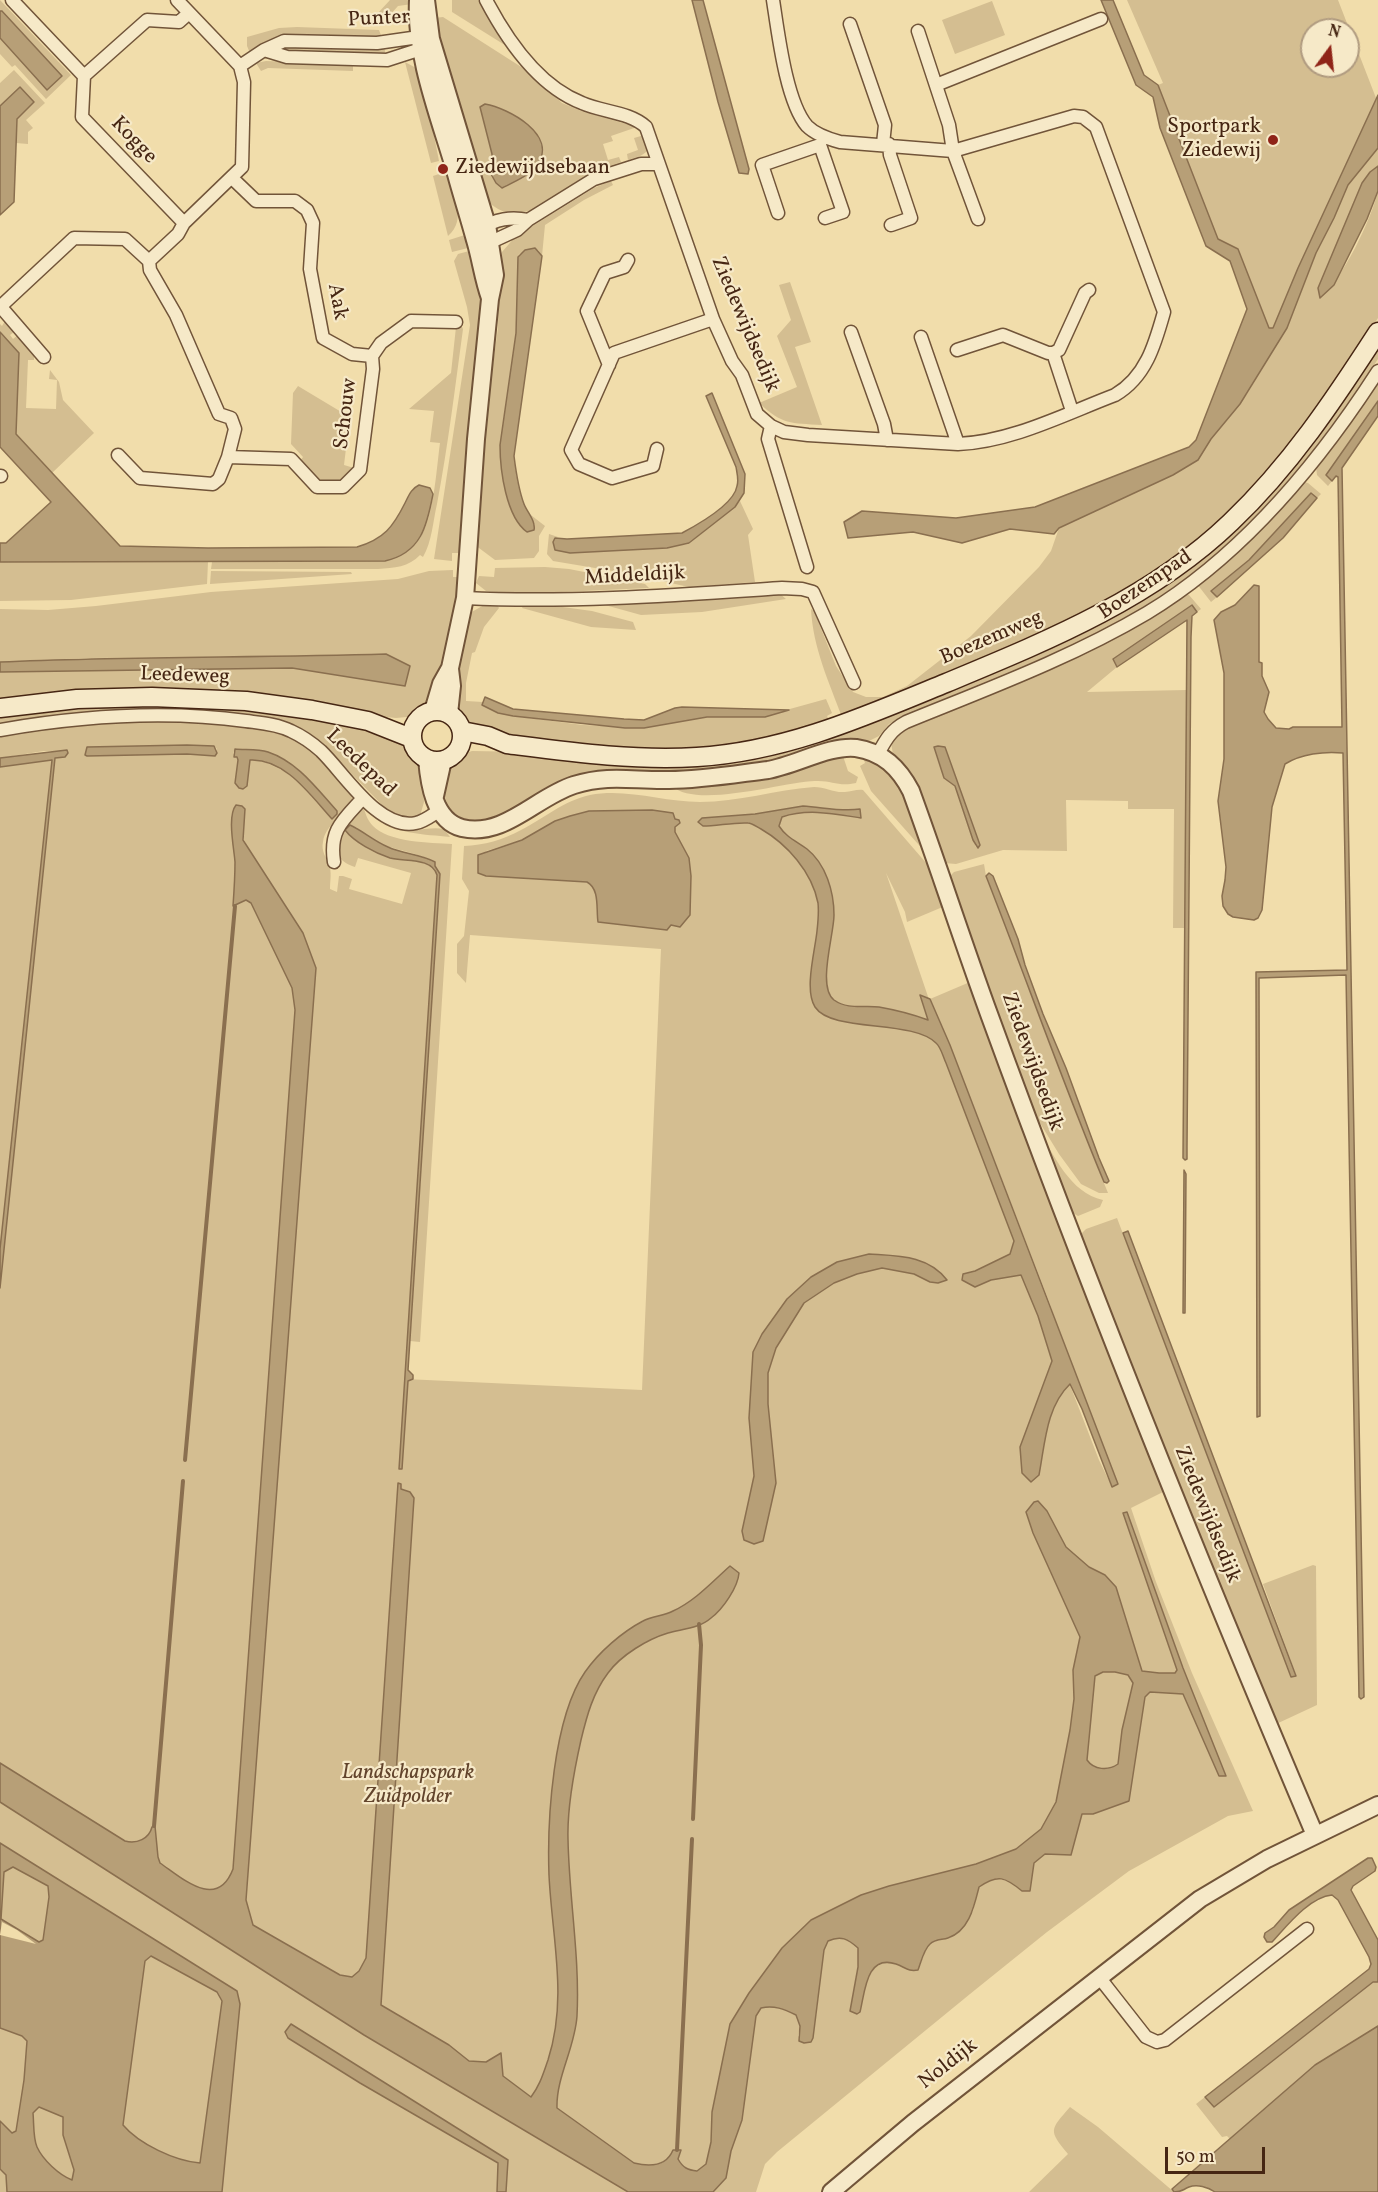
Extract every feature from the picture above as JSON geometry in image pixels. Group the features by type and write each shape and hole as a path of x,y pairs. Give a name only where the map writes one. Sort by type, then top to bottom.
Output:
{"main road":[{"name":"Boezemweg","path":"461,739 488,747 507,744 634,757 697,757 758,749 816,734 868,715 1086,622 1143,591 1188,559 1229,525 1293,455 1330,406 1378,332"},
{"name":"Leedeweg","path":"0,708 77,699 152,697 246,701 312,710 413,731"},
{"path":"441,712 455,718 461,739 455,753 435,760 419,754 414,747 413,731 426,713 441,712"}],"street":[{"path":"12,0 84,76 147,20 179,22 189,13"},
{"path":"148,261 178,234 184,223 242,167 244,82 240,66 177,0"},
{"path":"418,0 438,119 495,275 490,299 476,439 468,576 450,668 452,686 441,712"},
{"path":"426,0 424,42 487,225 483,240"},
{"name":"Ziedewijdsedijk","path":"486,0 504,31 526,61 556,90 582,104 638,120 646,127 713,319 732,361 742,375 757,414 771,426 768,439 807,567"},
{"path":"773,0 785,68 797,106 807,126 823,142 843,212 825,218"},
{"path":"936,85 1101,19"},
{"path":"850,24 885,125 886,144 911,218 891,225"},
{"path":"918,31 949,125 953,151 978,219"},
{"name":"Punter","path":"240,66 264,50 284,41 424,42"},
{"name":"Punter","path":"264,50 287,57 387,60 424,42"},
{"name":"Kogge","path":"84,76 82,117 184,223"},
{"path":"771,426 784,432 808,435 958,444 978,443 1003,437 1115,395 1126,388 1145,366 1164,312 1096,127 1083,117 1074,116 953,151 886,144 823,142 762,165 778,213"},
{"path":"483,240 517,230 528,220 594,180 641,164 659,164"},
{"name":"Aak","path":"232,178 256,201 295,201 307,210 313,223 310,269 323,338 352,354 372,356"},
{"path":"487,225 514,217 528,220"},
{"path":"44,357 0,306 74,238 125,239 148,261 150,270 176,315 219,414 231,418 235,429 228,457 219,479 213,484 140,478 118,455"},
{"path":"609,364 587,310 605,273 624,267 628,260"},
{"path":"957,350 1003,335 1053,354 1059,350 1085,293 1089,290"},
{"path":"657,449 653,466 612,478 579,464 571,450 614,353 713,319"},
{"path":"372,356 381,344 411,321 456,322"},
{"path":"851,332 884,424 887,440"},
{"path":"921,337 958,444"},
{"path":"1053,354 1072,411"},
{"name":"Schouw","path":"228,457 291,459 317,487 343,487 360,470 373,369 372,356"},
{"name":"Boezempad","path":"878,754 887,737 894,729 906,722 1015,678 1110,634 1149,612 1187,585 1226,553 1273,509 1305,472 1378,371"},
{"name":"Middeldijk","path":"465,598 510,600 601,598 782,588 807,589 813,591 854,683"},
{"name":"Leedepad","path":"0,730 113,717 167,716 228,719 275,725 304,737 322,752 363,798 391,819 402,824 415,824 428,819 437,804"},
{"name":"Ziedewijdsedijk","path":"437,804 449,822 459,827 482,829 513,819 549,795 597,779 618,777 668,780 735,774 778,768 840,749 855,748 878,754 894,765 911,791 988,1013 1070,1229 1226,1624 1315,1835"},
{"path":"435,760 429,783 437,804"},
{"path":"334,862 331,845 336,830 363,798"},
{"name":"Noldijk","path":"831,2192 913,2122 1208,1894 1267,1859 1376,1808"},
{"path":"1099,1977 1146,2037 1157,2042 1165,2040 1307,1929"}],"green space":[{"path":"0,0 71,75 46,99 15,65 12,67 0,54 0,38 47,90 61,76 3,11 0,11"},
{"path":"390,0 413,0 412,4 398,6 381,25 367,25"},
{"path":"452,0 478,0 508,47 452,12"},
{"name":"Sportpark Ziedewij","path":"1127,0 1338,0 1345,18 1300,18 1300,78 1360,78 1360,57 1376,98 1273,328 1269,328 1238,249 1218,239 1158,85 1163,83"},
{"path":"992,1 1005,35 955,54 942,20"},
{"path":"443,17 526,70 562,103 584,112 637,127 611,136 613,141 603,144 608,160 619,157 621,162 586,176 534,209 521,213 508,213 494,207 481,194 434,18"},
{"path":"279,28 379,30 382,38 289,36 250,53 247,37"},
{"path":"384,46 386,56 283,53 281,47"},
{"path":"266,61 353,64 353,71 268,68 261,71 256,63"},
{"path":"405,62 416,68 423,79 439,161 431,163"},
{"path":"14,70 45,103 26,120 33,128 28,132 28,144 16,143 17,119 34,102 20,87 0,106 0,83"},
{"path":"641,136 646,138 649,148 643,155 628,160 627,154 638,150 634,138"},
{"path":"1378,148 1378,166 1362,183 1320,297 1347,263 1369,217 1378,191 1378,318 1297,438 1225,518 1180,556 1133,587 1069,622 842,717 818,651 811,609 814,611 836,666 853,692 866,697 883,697 907,686 971,636 1039,567 1051,551 1059,528 1173,475 1198,460 1211,439 1247,394 1287,328 1316,253 1348,184"},
{"path":"445,172 455,197 458,214 454,229 448,236 433,176"},
{"path":"611,181 613,185 545,225 542,256 538,250 519,254 518,257 516,333 500,445 507,496 512,512 522,528 535,525 527,512 545,526 539,536 539,551 534,558 495,560 475,545 483,436 498,328 499,262 502,252 515,237 594,188"},
{"path":"468,234 472,247 452,252 449,240"},
{"path":"473,250 482,308 461,553 452,553 452,561 434,559 470,325 454,261 458,254"},
{"path":"790,282 811,342 795,347 822,425 788,422 774,415 759,403 797,387 777,336 791,320 779,285"},
{"path":"5,321 14,332 10,335 13,339 18,335 34,353 34,360 28,360 26,408 56,409 57,380 49,379 50,370 59,382 63,400 94,433 52,473 16,434 19,353 0,332 0,324 2,326"},
{"path":"456,327 463,329 451,417 432,531 423,557 420,555 401,566 378,569 211,569 212,562 385,561 414,546 421,537 430,512 440,443 430,442 434,411 409,409 451,373"},
{"path":"1378,345 1378,359 1338,420 1294,478 1256,519 1202,567 1143,608 1081,642 903,716 889,724 879,736 869,741 712,771 669,773 619,771 609,773 518,811 479,821 465,819 454,813 447,803 444,792 449,767 472,751 756,756 1178,575"},
{"path":"1378,378 1378,401 1326,475 1332,481 1328,486 1317,475 1316,467"},
{"path":"298,386 350,415 344,465 354,468 340,482 318,481 300,461 303,457 291,444 293,393"},
{"path":"1304,482 1321,494 1317,498 1312,494 1249,560 1212,591 1217,597 1211,602 1197,584 1281,508"},
{"path":"740,501 753,529 748,535 755,582 689,587 553,561 547,554 549,534 558,537 555,538 649,549 689,544"},
{"path":"0,562 208,562 207,584 71,600 0,601"},
{"path":"495,568 569,569 645,584 649,588 517,594 486,591 476,583 479,576 494,577"},
{"path":"453,570 453,577 459,577 452,627 432,699 417,716 396,718 366,715 287,702 0,702 0,672 292,668 405,686 286,657 86,658 0,662 0,609 48,610 96,606 211,592 398,579 429,571"},
{"path":"211,571 351,572 352,574 210,584"},
{"path":"779,593 786,599 702,612 641,615 605,605 606,603"},
{"path":"1185,593 1189,595 1201,609 1197,612 1192,606 1113,659 1117,667 1087,692 1187,690 1185,928 1173,928 1174,809 1128,809 1128,801 1066,800 1067,851 1003,850 956,864 944,863 893,755 891,742 896,732","holes":["934,747 945,747 980,845 978,848 955,786 944,778"]},
{"path":"484,605 497,605 499,608 484,627 475,652 472,653 466,683 466,701 483,702 498,713 583,725 644,728 707,717 779,712 826,699 832,713 827,716 830,722 742,744 694,750 643,750 509,737 465,723 454,701 458,664 470,613"},
{"path":"548,605 592,611 633,622 636,630 591,627 522,608 523,606"},
{"path":"163,704 280,712 365,728 405,744 422,769 424,802 420,816 410,822 396,819 326,748 274,721 35,719 0,724 0,715 79,707"},
{"name":"Landschapspark Zuidpolder","path":"158,721 234,724 273,731 306,745 326,762 353,795 347,807 328,829 323,842 323,851 330,871 330,889 337,892 339,876 343,876 352,879 349,889 402,904 411,873 358,858 355,867 344,862 339,856 338,842 343,828 352,816 364,809 373,826 389,835 410,841 452,844 420,1342 410,1341 440,874 435,862 374,841 356,827 352,838 385,856 424,863 430,866 437,875 405,1379 642,1390 661,949 470,935 466,983 457,973 457,944 464,936 469,891 462,879 464,846 507,837 563,806 590,795 618,793 700,802 814,787 841,792 863,790 927,864 932,881 945,906 907,922 905,912 886,873 989,1176 1099,1460 1112,1487 1050,1304 930,999 970,982 1163,1492 1131,1508 1156,1582 1192,1673 1253,1811 1228,1816 1129,1871 1047,1932 777,2152 765,2164 756,2192 713,2192 726,2178 731,2151 742,2120 752,2040 723,2061 712,2111 710,2148 704,2167 697,2171 684,2167 678,2159 680,2150 657,2165 634,2163 595,2172 628,2192 0,2192 0,767 52,759 49,790 55,758 67,755 68,751 44,751 0,758 0,735 95,724","holes":["187,745 214,746 217,749 214,756 187,754 88,756 87,747","234,751 262,751 287,761 306,776 337,811 303,787 288,773 265,762 252,759 238,760","244,809 242,835 249,851 232,843","652,810 675,827 681,845 667,930 598,922 596,894 587,882 478,873 486,851 522,840 555,821 589,811","1127,1512 1183,1668 1226,1776 1219,1776 1190,1708 1192,1705 1123,1513","1080,1819 1071,1855 1045,1854 1034,1863 1030,1891 999,1879 979,1887 973,1911 950,1938 932,1942 927,1947 918,1970 891,1963 876,1967 865,1980 850,2011 858,1965","819,1993 811,2042 798,2036 800,2026 796,2015"]},
{"path":"843,756 848,771 858,777 856,783 801,782 719,795 684,792 672,786"},
{"path":"863,757 877,764 897,784 911,810 926,853 871,791 860,766 865,763"},
{"path":"376,816 408,830 444,829 450,837 401,830 383,822"},
{"path":"984,864 986,876 1108,1193 1099,1193 1081,1184 1059,1154 1024,1097 950,876 954,872"},
{"path":"1038,1129 1072,1181 1081,1190 1103,1200 1100,1207 1078,1216 1070,1211"},
{"path":"1117,1218 1291,1677 1296,1675 1263,1584 1313,1565 1316,1566 1317,1705 1274,1725 1081,1240 1081,1234 1086,1229"},
{"path":"1373,1982 1378,1982 1378,2026 1315,2065 1230,2139 1227,2136 1222,2137 1196,2104 1205,2097 1213,2106"},
{"path":"1070,2107 1098,2127 1174,2192 1029,2192 1068,2154 1057,2140 1054,2130 1058,2121"}],"shaded area":[{"path":"692,0 703,0 749,169 748,174 739,173"},
{"path":"1101,0 1113,0 1144,75 1158,85 1218,239 1238,249 1269,328 1273,328 1298,268 1378,95 1378,148 1348,185 1316,253 1287,328 1240,404 1211,439 1198,460 1173,475 1059,528 1054,534 1010,529 962,543 913,532 848,538 844,522 862,511 956,518 1035,507 1189,447 1196,440 1247,309 1230,261 1206,246 1160,128 1153,97 1136,85"},
{"path":"0,11 62,76 47,90 0,38"},
{"path":"20,87 34,102 17,119 14,202 0,215 0,106"},
{"path":"485,104 517,117 528,125 541,143 542,154 534,169 502,188 491,174 492,154 480,107"},
{"path":"1378,166 1378,191 1367,219 1334,285 1320,298 1318,288 1362,183"},
{"path":"535,248 542,256 514,456 522,498 534,523 534,530 527,532 514,516 509,504 501,467 500,445 516,333 518,257 525,250"},
{"path":"0,332 19,353 16,434 120,546 357,547 374,540 387,531 410,492 419,485 430,488 433,494 425,527 407,552 385,561 0,562 0,543 6,543 51,502 0,447"},
{"path":"712,393 745,474 744,493 735,507 689,543 667,548 570,553 555,550 553,542 555,538 682,533 714,514 729,500 737,486 736,467 706,396"},
{"path":"1378,401 1378,416 1342,468 1364,1697 1361,1699 1359,1697 1346,975 1259,978 1260,1416 1257,1417 1256,972 1347,970 1343,753 1313,754 1285,764 1272,807 1262,910 1258,918 1254,920 1228,914 1223,906 1222,896 1226,867 1218,801 1224,759 1224,673 1214,620 1221,612 1235,605 1254,585 1259,586 1259,662 1262,663 1262,676 1269,692 1264,712 1268,719 1276,728 1342,727 1338,477 1336,476 1332,481 1326,475"},
{"path":"1311,493 1317,498 1283,538 1217,597 1211,591 1249,560"},
{"path":"1192,605 1197,612 1192,616 1191,637 1187,1159 1185,1160 1183,1158 1187,620 1117,667 1113,659"},
{"path":"386,654 410,666 405,686 292,668 0,672 0,662"},
{"path":"485,697 513,709 644,720 682,707 789,710 765,717 707,717 644,728 625,728 498,713 482,705"},
{"path":"214,746 217,753 215,756 85,755 87,747"},
{"path":"934,747 945,747 980,845 978,848 973,840 955,786 944,778"},
{"path":"235,749 268,752 289,762 314,785 337,811 337,814 332,819 296,780 275,765 263,761 250,760 247,786 243,789 239,788 235,783 238,760 234,757"},
{"path":"67,750 65,757 55,758 0,1288 0,1249 52,760 0,767 0,758"},
{"path":"236,805 245,809 243,840 303,933 316,968 246,1900 253,1925 340,1975 352,1977 359,1971 366,1958 398,1483 401,1484 401,1489 410,1492 414,1498 381,2005 449,2045 469,2061 486,2062 501,2053 503,2076 531,2097 539,2084 548,2060 557,2014 557,1968 549,1875 549,1827 559,1742 574,1692 597,1657 627,1631 647,1619 669,1613 689,1602 730,1566 739,1573 736,1585 729,1597 707,1621 652,1639 627,1654 613,1666 594,1696 581,1740 574,1776 568,1839 577,1972 577,2016 573,2040 559,2085 557,2108 634,2163 646,2165 662,2163 673,2150 681,2150 678,2159 686,2168 697,2171 706,2164 711,2142 712,2112 730,2024 749,1993 782,1948 811,1920 861,1895 976,1864 1016,1849 1041,1829 1056,1802 1070,1730 1074,1699 1073,1670 1080,1637 1033,1533 1026,1512 1034,1502 1038,1501 1047,1511 1066,1547 1089,1567 1105,1575 1116,1587 1142,1671 1175,1673 1177,1670 1123,1513 1127,1512 1183,1668 1226,1776 1219,1776 1183,1694 1150,1692 1145,1697 1129,1801 1093,1814 1082,1814 1071,1855 1045,1854 1034,1863 1030,1891 1022,1891 1001,1879 991,1880 979,1887 973,1910 966,1924 955,1935 930,1944 924,1952 918,1970 909,1970 886,1962 878,1964 869,1977 860,2012 857,2014 850,2011 858,1967 858,1948 844,1939 837,1938 828,1941 824,1950 811,2042 799,2041 800,2026 796,2015 792,2013 779,2008 766,2007 761,2008 756,2016 742,2120 731,2151 726,2178 713,2192 628,2192 364,2035 0,1802 0,1763 125,1841 142,1840 155,1826 160,1863 189,1883 209,1890 218,1888 226,1881 233,1869 295,1010 292,988 251,903 246,900 233,906 235,862 231,824","holes":["1103,1672 1128,1675 1133,1683 1122,1730 1118,1764 1110,1768 1101,1768 1093,1766 1087,1760 1095,1676"]},
{"path":"803,806 839,810 860,809 861,818 822,813 792,814 782,817 779,826 788,836 814,855 828,879 834,915 827,973 829,993 834,1000 845,1005 879,1007 928,1020 920,995 930,999 950,1045 1118,1484 1112,1487 1070,1384 1062,1393 1051,1415 1039,1475 1031,1482 1022,1473 1020,1447 1052,1361 1038,1316 1021,1275 991,1280 975,1287 962,1280 963,1274 975,1271 1010,1254 1014,1241 939,1047 925,1036 909,1031 838,1020 824,1015 815,1007 810,991 810,981 818,903 804,870 789,851 771,835 753,824 703,826 698,822 702,818 755,814"},
{"path":"652,810 673,813 675,819 679,820 680,823 675,827 675,832 689,858 690,915 680,927 671,925 667,930 598,922 596,894 587,882 486,876 478,873 478,855 522,840 555,821 589,811"},
{"path":"350,825 388,847 435,862 440,874 408,1370 413,1375 413,1379 408,1381 402,1469 399,1469 437,875 430,865 390,858 365,847 345,830"},
{"path":"989,873 993,876 1018,939 1043,1014 1109,1181 1107,1183 1104,1182 1059,1068 986,876"},
{"path":"1184,1170 1186,1174 1185,1313 1183,1313"},
{"path":"1128,1231 1296,1676 1291,1677 1123,1233"},
{"path":"869,1254 922,1261 947,1280 938,1283 930,1282 914,1274 882,1268 834,1283 804,1303 776,1348 768,1373 768,1404 776,1483 763,1541 754,1544 744,1540 742,1531 754,1476 749,1418 753,1352 762,1334 787,1299 811,1277 837,1262"},
{"path":"0,1843 237,1991 240,2004 222,2192 7,2192 6,2175 0,2169 0,2121 12,2133 16,2131 27,2041 22,2036 0,2028","holes":["13,1867 48,1886 49,1897 43,1940 39,1942 1,1919 4,1872","151,1956 217,1992 222,2001 200,2163 180,2159 158,2150 138,2139 123,2125 145,1961","39,2107 63,2117 63,2135 74,2170 72,2180 47,2162 37,2147 33,2113"]},
{"path":"1368,1858 1372,1858 1376,1867 1375,1871 1353,1886 1351,1890 1378,1940 1378,1982 1373,1982 1214,2107 1205,2097 1369,1969 1371,1964 1369,1957 1338,1900 1332,1895 1323,1897 1307,1907 1272,1942 1267,1942 1264,1937 1265,1933 1274,1927 1289,1910"},
{"path":"291,2024 508,2160 506,2192 497,2192 498,2163 360,2083 288,2038 285,2032"},
{"path":"1378,2026 1378,2192 1215,2192 1206,2187 1195,2186 1174,2192 1172,2189 1315,2065"}],"pier":[{"path":"2,1922 17,1930 36,1944 0,1935"}],"waterway":[{"path":"185,1460 235,906"},
{"path":"154,1826 183,1481"},
{"path":"693,1819 701,1645 699,1624"},
{"path":"677,2150 692,1839"}],"place":[{"name":"Sportpark Ziedewij","path":"1273,140"},
{"name":"Ziedewijdsebaan","path":"443,169"}]}
